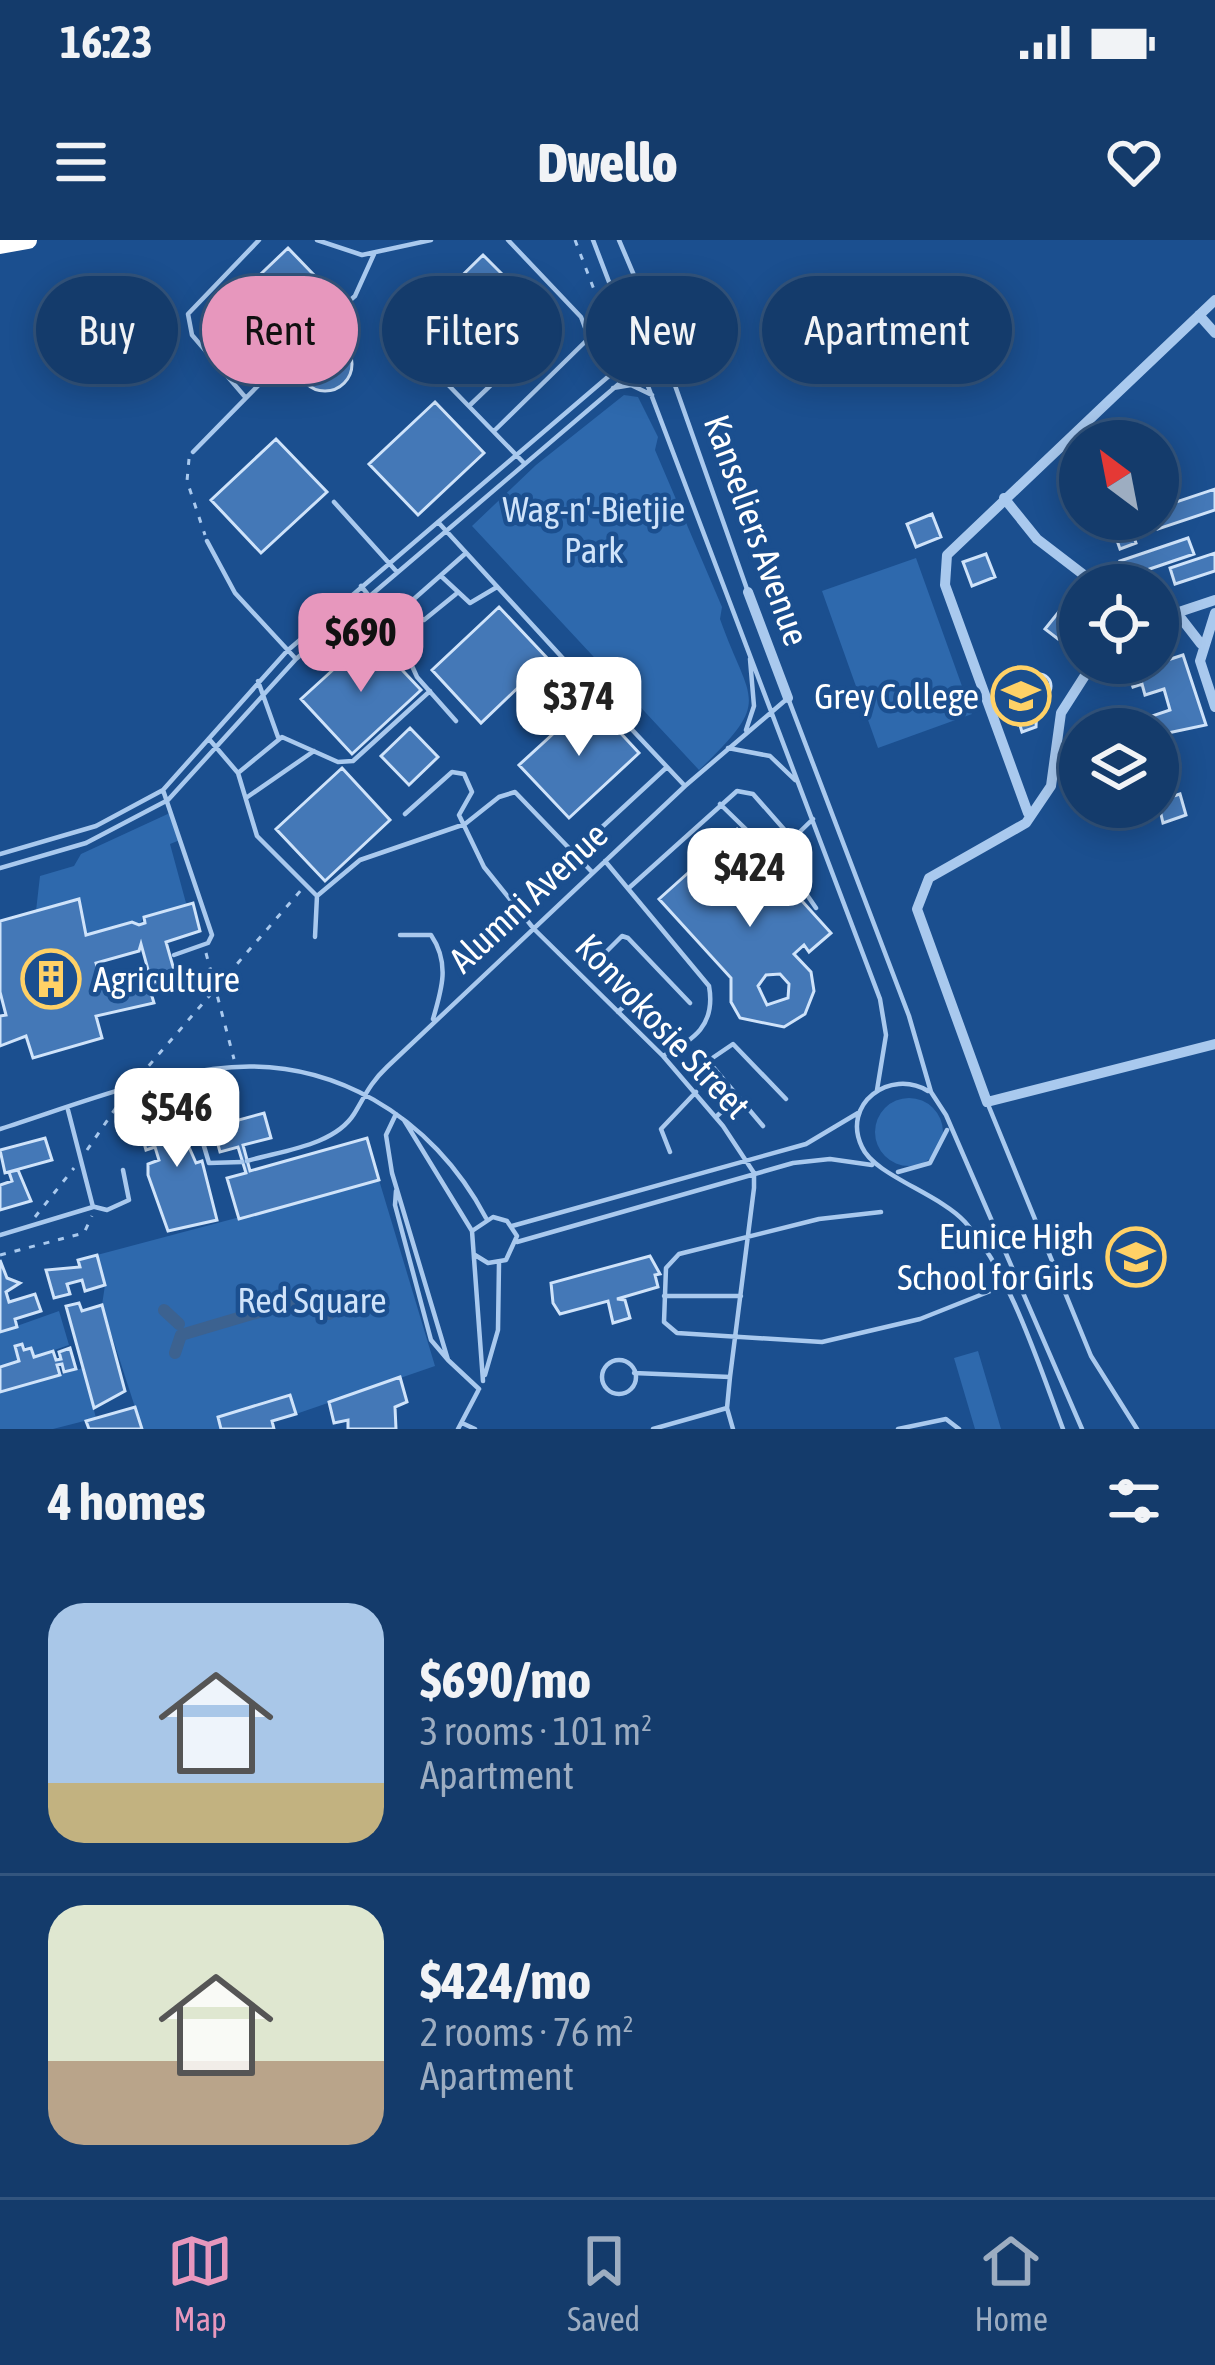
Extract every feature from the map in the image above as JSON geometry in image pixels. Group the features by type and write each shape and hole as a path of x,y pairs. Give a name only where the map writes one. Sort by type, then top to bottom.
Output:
{"highway":[{"path":"0,245 28,240"}],"street":[{"path":"1028,814 944,569 958,540 1215,300"},
{"path":"1199,315 1215,333"},
{"path":"1004,498 1037,539 1070,564"},
{"name":"Kanseliers Avenue","path":"748,592 788,698"},
{"path":"1179,613 1215,600"},
{"path":"1215,613 1202,644 1202,678 1215,707"},
{"path":"1179,616 1202,644"},
{"path":"1080,684 1061,713 1051,786 1020,830 929,878 917,898 987,1102 1215,1044"}],"lane":[{"path":"246,398 192,335 188,314 195,300 259,240"},
{"path":"317,240 346,253 374,254 431,240"},
{"path":"494,431 589,338 581,316 508,240"},
{"path":"593,240 606,276"},
{"path":"619,240 634,276"},
{"path":"194,452 355,296 374,254"},
{"path":"447,384 523,462"},
{"path":"469,406 492,384"},
{"path":"0,854 96,826 163,790 286,651 597,384"},
{"path":"0,868 86,843 168,800 296,659 613,384"},
{"name":"Kanseliers Avenue","path":"648,384 885,1018 877,1090"},
{"name":"Kanseliers Avenue","path":"674,384 748,592"},
{"path":"607,389 631,385 652,395"},
{"path":"334,502 398,572"},
{"path":"437,521 570,666 568,677 545,703"},
{"path":"207,542 235,593 296,659"},
{"path":"389,621 466,553"},
{"path":"440,576 470,604 497,587"},
{"path":"361,586 389,621 409,666 456,721"},
{"path":"404,608 424,620 457,594"},
{"path":"743,735 754,706 749,650"},
{"path":"258,681 279,738"},
{"path":"590,685 685,786"},
{"path":"279,738 338,762 353,760 430,691"},
{"name":"Kanseliers Avenue","path":"788,698 902,997 931,1092 946,1115 947,1129 1082,1429"},
{"name":"Alumni Avenue","path":"182,1076 209,1163 245,1161 330,1135 355,1113 362,1091 432,1024 685,786 788,698"},
{"path":"238,773 279,738"},
{"path":"209,739 238,773 257,836 317,896"},
{"path":"728,748 754,750 778,761 802,789"},
{"path":"246,798 314,751"},
{"path":"574,853 667,767"},
{"path":"406,814 458,770 472,788 459,811 465,824"},
{"path":"163,790 212,934 205,945 174,955"},
{"path":"315,937 317,896 370,855 465,824 499,796 515,791 592,872"},
{"path":"628,889 737,791 753,794 790,836"},
{"path":"720,804 775,856 816,908"},
{"path":"775,856 790,836 813,819"},
{"name":"Konvokosie Street","path":"465,824 484,867 534,928 696,1092 754,1173 727,1408 733,1429"},
{"path":"17,849 20,863"},
{"path":"604,861 710,986 705,1027 695,1039 663,1056"},
{"path":"400,934 431,935 442,955 442,988 432,1024"},
{"path":"667,1028 602,956 622,936 690,1003"},
{"path":"618,1012 636,995"},
{"path":"763,1126 708,1060 733,1044 786,1099"},
{"path":"0,1129 182,1076 236,1067 331,1079 362,1091 399,1115 445,1154 486,1218"},
{"path":"512,1226 824,1137 859,1113 877,1090 904,1082 931,1092"},
{"path":"670,1152 661,1129 696,1092"},
{"path":"716,1117 737,1097"},
{"path":"987,1102 1091,1356 1137,1429"},
{"path":"67,1108 93,1207"},
{"path":"859,1113 859,1143 878,1166"},
{"path":"399,1115 386,1143 448,1360"},
{"path":"399,1115 472,1231 483,1381"},
{"path":"892,1172 930,1163 947,1129"},
{"path":"517,1242 754,1173 830,1159 878,1166 934,1194 966,1223 1003,1286 1060,1429"},
{"path":"0,1234 93,1207 107,1210 128,1200 123,1170"},
{"path":"397,1188 394,1205 431,1340 479,1389"},
{"path":"881,1212 748,1234 670,1258 664,1322 670,1330 823,1342 920,1319 1003,1286"},
{"path":"472,1231 486,1218 500,1217 512,1226 517,1242 512,1256 499,1263 475,1255"},
{"path":"475,1429 460,1426 483,1381 498,1330 499,1263"},
{"path":"664,1296 741,1296"},
{"path":"633,1372 637,1384 619,1395 601,1372 622,1358 633,1372 730,1377"},
{"path":"652,1429 727,1408"},
{"path":"898,1429 946,1419 959,1429"}],"path":[{"path":"574,240 588,276"},
{"path":"194,452 186,463 187,481 207,542"},
{"path":"27,1228 126,1092 304,886"},
{"path":"205,945 236,1067"},
{"path":"0,1256 85,1233 93,1207"}],"green space":[{"name":"Wag-n'-Bietjie Park","path":"624,395 638,397 658,437 655,450 722,607 720,619 749,699 738,728 699,770 472,526 536,465"},
{"path":"916,558 972,714 878,748 822,591"},
{"path":"172,812 180,840 170,844 186,903 193,903 144,917 139,925 132,922 86,935 79,900 36,911 40,876 74,866 81,854"},
{"path":"909,1098 933,1108 943,1132 933,1156 909,1166 885,1156 875,1132 885,1108"},
{"name":"Red Square","path":"379,1180 435,1366 296,1414 290,1396 218,1417 221,1429 142,1429 102,1305 105,1285 97,1255"},
{"path":"59,1311 69,1345 34,1357 23,1344 15,1347 19,1361 0,1367 0,1332"},
{"path":"978,1351 1001,1429 975,1429 954,1358"},
{"path":"83,1368 96,1418 53,1429 0,1429 0,1392"}],"building":[{"path":"288,248 315,276 259,276"},
{"path":"483,255 504,276 462,276"},
{"path":"308,384 342,384 325,391"},
{"path":"435,402 484,453 418,515 369,464"},
{"path":"276,439 327,492 261,553 211,500"},
{"path":"1215,489 1215,510 1179,522 1179,501"},
{"path":"932,514 941,537 916,547 907,524"},
{"path":"1188,538 1194,554 1164,564 1120,561"},
{"path":"1117,540 1135,540 1136,543 1120,549"},
{"path":"1215,553 1215,571 1179,583 1179,565"},
{"path":"986,554 995,577 972,586 963,562"},
{"path":"499,607 548,659 481,723 432,670"},
{"path":"1059,612 1059,638 1045,629"},
{"path":"370,636 421,690 352,754 301,699"},
{"path":"1183,655 1206,725 1179,731 1179,708 1169,708 1164,689 1145,695 1142,684 1179,684 1179,656"},
{"path":"1039,674 1051,686 1039,698 1027,686"},
{"path":"590,700 639,753 569,818 519,765"},
{"path":"1037,705 1036,727 1022,732 1016,712"},
{"path":"410,728 438,757 409,785 381,756"},
{"path":"342,768 390,820 325,881 276,829"},
{"path":"1179,794 1186,815 1179,817"},
{"path":"737,829 831,933 809,952 804,945 794,954 811,972 814,991 805,1014 784,1027 740,1018 731,1002 731,978 659,899","holes":["780,974 789,984 788,998 767,1005 758,986 766,975"]},
{"name":"Agriculture","path":"79,899 86,935 132,922 139,925 145,923 144,917 193,903 200,931 166,942 174,970 150,977 141,944 139,951 96,963 103,985 145,974 148,984 157,981 160,990 151,993 154,1003 96,1016 102,1038 33,1058 26,1036 0,1046 0,1016 6,1015 0,992 0,921"},
{"path":"187,1104 195,1135 185,1138 196,1163 202,1161 217,1220 168,1231 148,1175 148,1164 159,1160 155,1147 146,1150 137,1118"},
{"path":"264,1113 271,1138 243,1145 250,1171 367,1138 379,1180 239,1219 227,1178 246,1173 238,1147 220,1152 213,1127"},
{"path":"45,1138 52,1160 5,1173 0,1150"},
{"path":"18,1170 31,1201 0,1210 0,1185 12,1181 9,1172"},
{"path":"97,1255 105,1285 85,1291 82,1280 67,1284 70,1294 54,1298 46,1270 80,1267 78,1260"},
{"path":"650,1256 660,1274 655,1275 658,1287 617,1299 625,1300 630,1318 613,1323 608,1301 560,1314 553,1303 551,1283"},
{"path":"0,1260 7,1278 20,1283 6,1292 9,1302 35,1294 41,1311 15,1319 17,1327 0,1332"},
{"path":"79,1303 82,1311 102,1305 125,1391 94,1408 66,1306"},
{"path":"22,1344 24,1350 31,1348 34,1357 53,1351 56,1360 61,1359 59,1352 70,1348 76,1369 64,1372 62,1364 57,1365 60,1375 0,1392 0,1367 19,1361 15,1346"},
{"path":"400,1377 407,1402 395,1407 396,1429 348,1429 348,1420 334,1423 329,1402"},
{"path":"290,1395 296,1414 272,1421 274,1429 221,1429 218,1417"},
{"path":"135,1407 142,1429 89,1429 86,1421"}],"waterway":[{"path":"175,1353 181,1335 303,1299 329,1314"},
{"path":"164,1310 179,1324"}],"place":[{"name":"Grey College","path":"1021,696"},
{"name":"Agriculture","path":"51,979"},
{"name":"Eunice High School for Girls","path":"1136,1257"}]}
